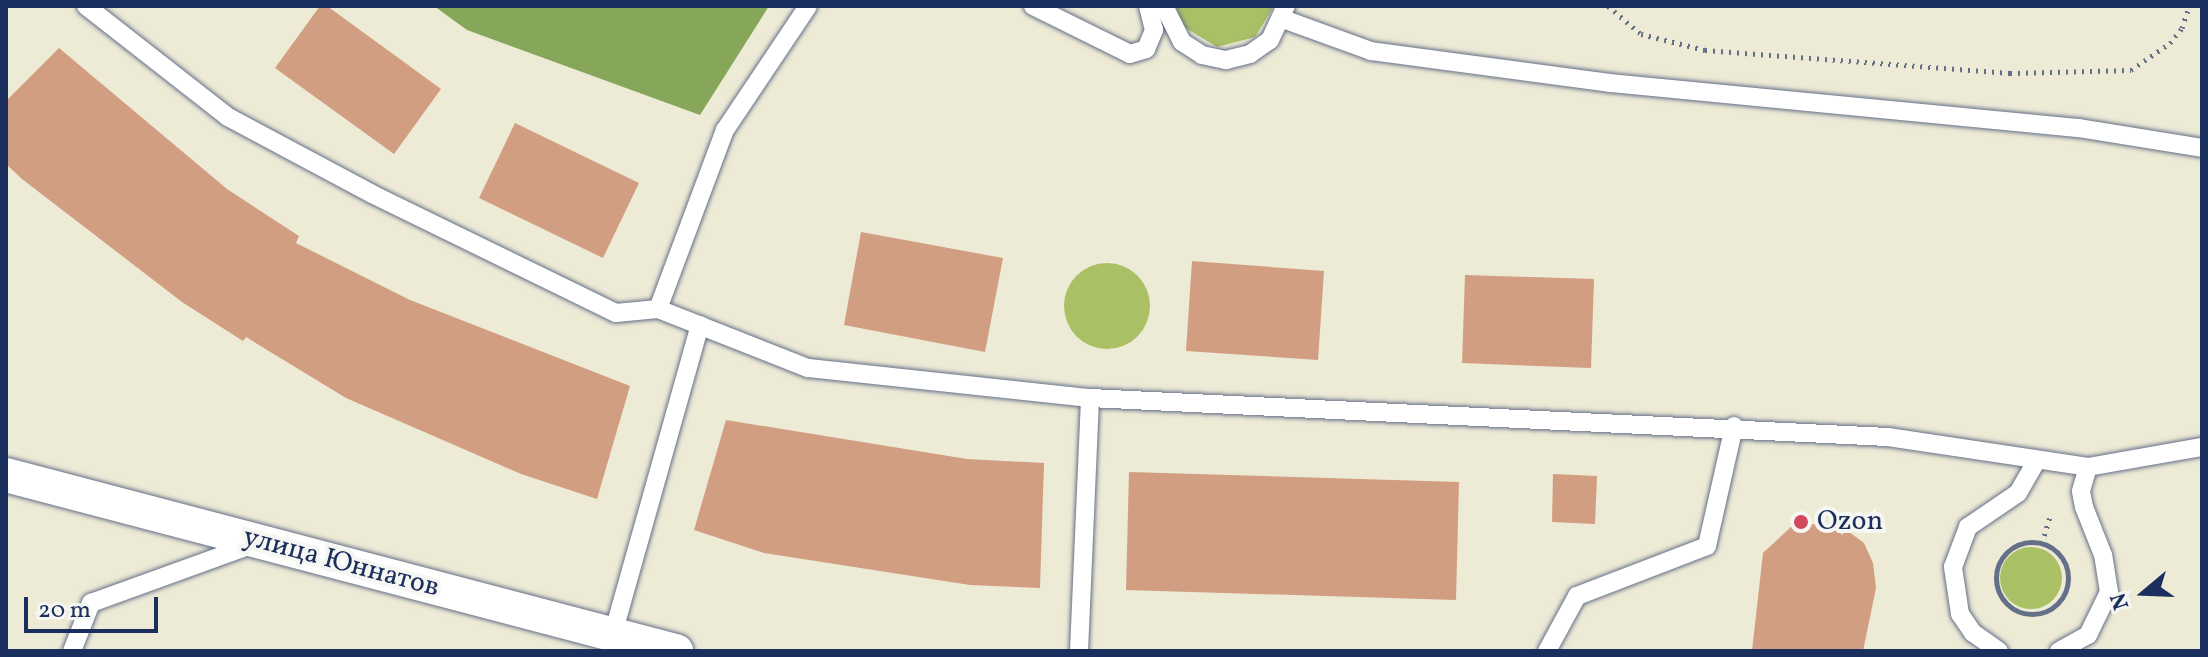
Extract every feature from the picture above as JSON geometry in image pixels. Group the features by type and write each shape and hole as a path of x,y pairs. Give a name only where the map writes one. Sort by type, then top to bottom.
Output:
{"street":[{"name":"улица Юннатов","path":"6,475 613,634 663,650"}],"lane":[{"path":"86,6 228,117 372,194 616,313 658,309 808,368 1090,398 1734,426 1888,437 2088,467 2202,447"},
{"path":"658,309 725,130 808,6"},
{"path":"1033,6 1130,54 1146,49 1154,30 1154,7"},
{"path":"1154,7 1182,42 1202,55 1226,60 1250,54 1270,40 1285,13 1371,51 1610,83 2064,126 2202,148"},
{"path":"613,634 700,325"},
{"path":"1079,651 1090,398"},
{"path":"1547,651 1577,596 1707,546 1734,426"},
{"path":"1999,651 1973,633 1960,614 1953,567 1968,527 2018,493 2037,460"},
{"path":"2059,651 2088,635 2109,592 2103,555 2081,491 2088,467"},
{"path":"72,651 91,603 259,542"}],"path":[{"path":"1608,6 1641,34 1705,50 2010,73 2131,70 2170,43 2182,28 2189,6"},
{"path":"2032,541 2060,555 2068,585 2058,604 2027,614 2008,605 1996,576 2003,555 2032,541"}],"green space":[{"path":"434,6 769,6 700,115 467,30"},
{"path":"1175,6 1274,6 1255,37 1217,47 1184,27"},
{"path":"1107,263 1124,266 1138,275 1147,289 1150,306 1147,323 1138,337 1124,346 1107,349 1090,346 1076,337 1067,323 1064,306 1067,289 1076,275 1090,266"},
{"path":"2025,547 2037,547 2053,556 2060,566 2060,590 2053,600 2037,609 2025,609 2005,595 2000,584 2000,572 2014,552"}],"building":[{"path":"320,6 327,6 441,89 394,154 275,68"},
{"path":"59,48 227,189 299,236 296,243 410,300 630,386 597,499 521,474 346,398 246,337 243,341 182,302 22,179 6,164 6,101"},
{"path":"515,123 639,183 603,258 479,198"},
{"path":"861,232 1003,258 985,352 844,325"},
{"path":"1192,261 1324,271 1318,360 1186,351"},
{"path":"1465,275 1594,279 1591,368 1462,363"},
{"path":"726,420 967,459 1044,463 1040,588 970,585 764,553 694,530"},
{"path":"1129,472 1459,482 1456,600 1126,590"},
{"path":"1553,474 1597,476 1595,524 1552,522"},
{"path":"1824,523 1845,529 1864,543 1873,563 1876,588 1863,651 1752,651 1763,553 1791,527"}],"place":[{"name":"Ozon","path":"1801,522"}]}
